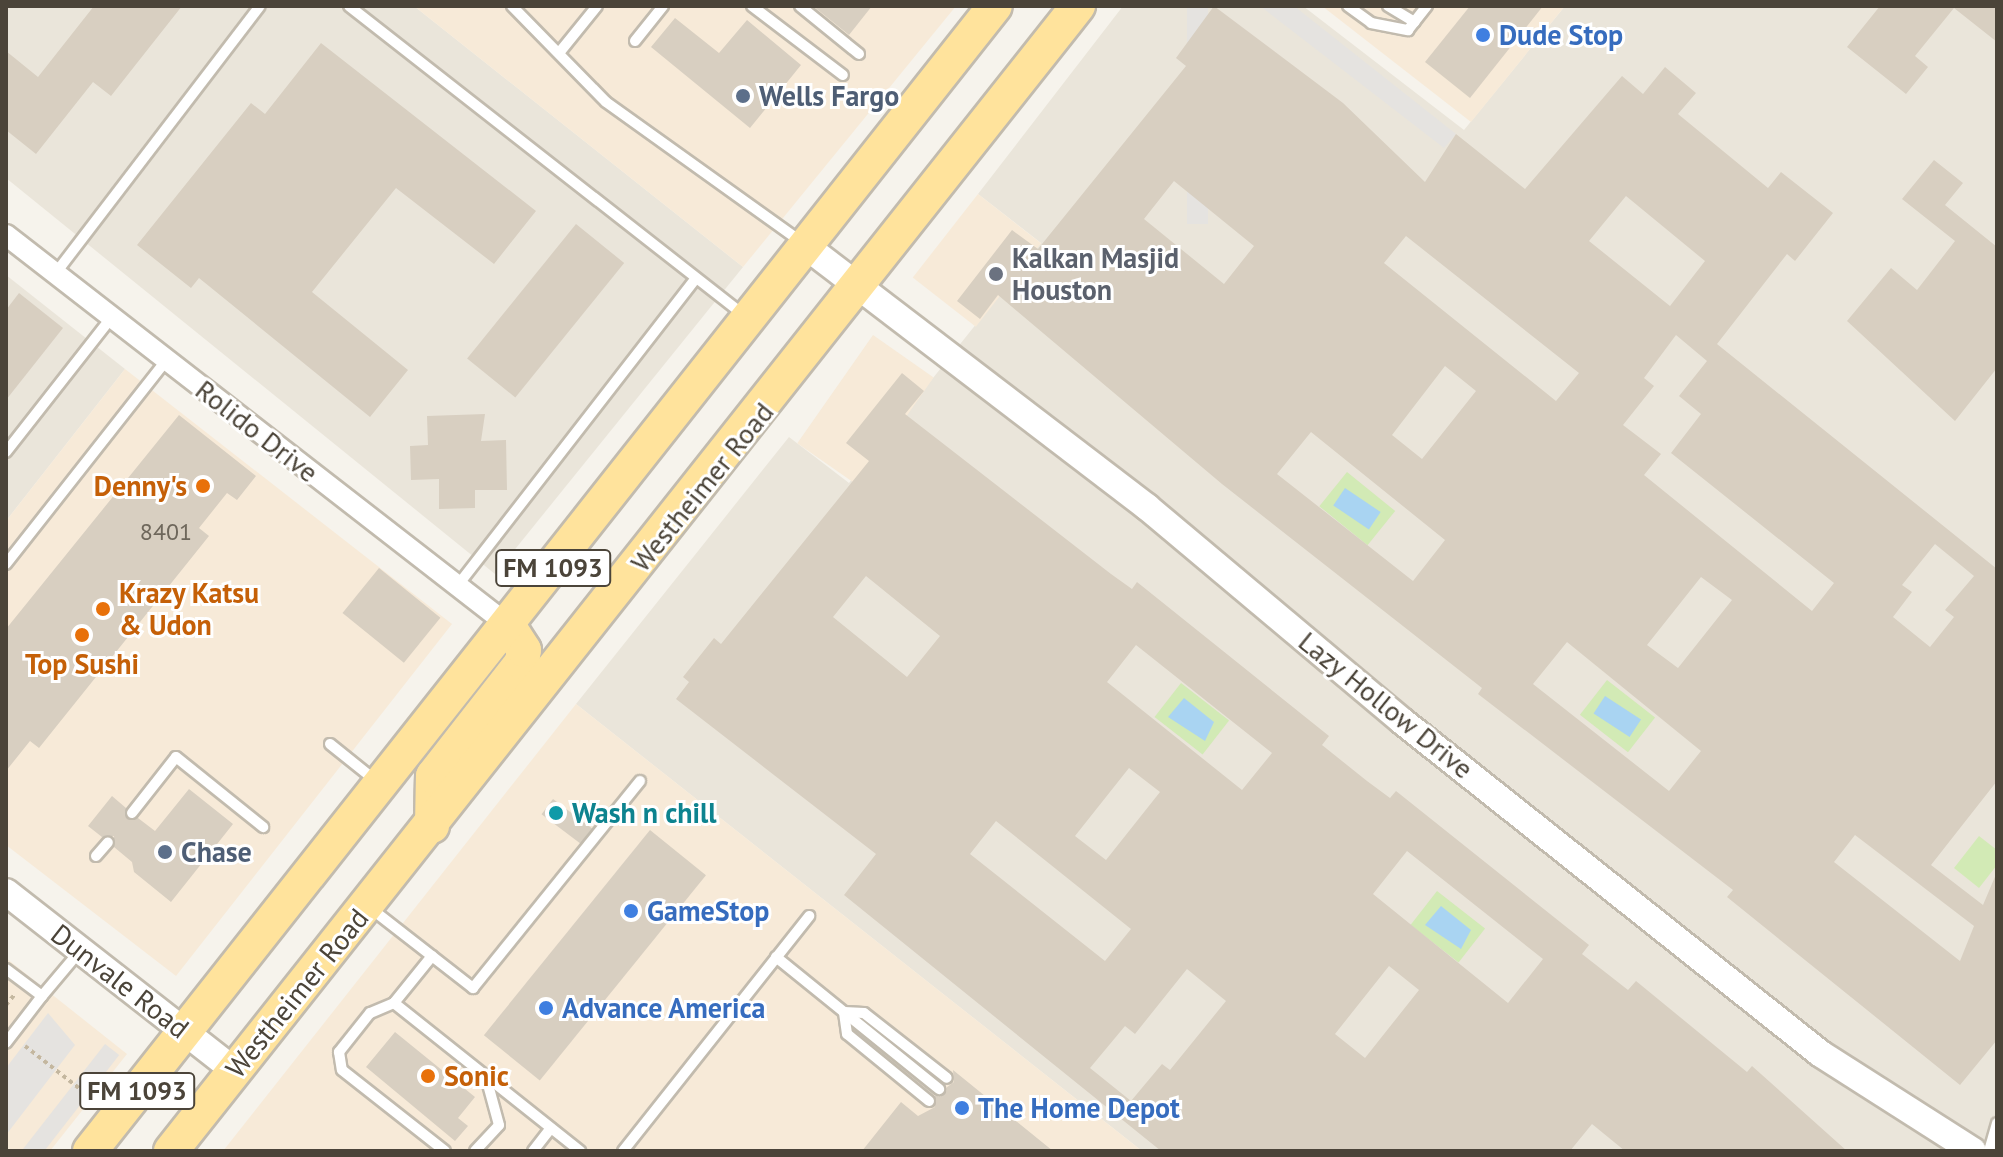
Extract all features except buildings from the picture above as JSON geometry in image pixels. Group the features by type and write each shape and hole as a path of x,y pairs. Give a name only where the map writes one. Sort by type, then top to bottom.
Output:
{"main road":[{"name":"FM 1093","path":"90,1151 995,6"},
{"name":"Westheimer Road","path":"171,1151 861,286 1078,6"},
{"path":"432,826 433,776 522,662 524,650 508,625"}],"street":[{"name":"Rolido Drive","path":"6,235 508,625"},
{"name":"Lazy Hollow Drive","path":"807,247 1147,507 1402,721 1821,1054 1973,1151"},
{"name":"Dunvale Road","path":"6,892 234,1070"}],"lane":[{"path":"55,274 260,6"},
{"path":"349,6 748,319"},
{"path":"512,6 606,102 807,247"},
{"path":"559,53 597,6"},
{"path":"635,41 663,6"},
{"path":"752,6 843,75"},
{"path":"800,6 859,54"},
{"path":"1348,6 1371,23 1408,30 1426,6"},
{"path":"1388,6 1415,22"},
{"path":"458,585 696,278"},
{"path":"6,452 112,317"},
{"path":"6,564 166,361"},
{"path":"330,744 381,784"},
{"path":"132,813 176,757 263,827"},
{"path":"367,906 473,988 640,781"},
{"path":"96,856 108,842"},
{"path":"623,1151 809,916"},
{"path":"9,1039 80,950"},
{"path":"432,956 394,1003 370,1013 339,1052 342,1070 445,1151"},
{"path":"776,957 939,1089"},
{"path":"6,969 42,996"},
{"path":"394,1003 580,1151"},
{"path":"844,1012 864,1013 947,1078"},
{"path":"844,1012 847,1034 929,1101"},
{"path":"475,1151 499,1125 486,1076"},
{"path":"1989,1151 1997,1123"},
{"path":"533,1151 551,1128"}],"path":[{"path":"9,1039 96,1101"}],"shaded area":[{"path":"6,6 414,6 743,267 495,574 6,178"},
{"path":"414,6 956,6 743,267"},
{"path":"1123,6 1303,6 1464,130 1565,6 1997,6 1997,1151 1142,1151 576,704 789,437 849,483 1041,243 978,194"},
{"path":"1187,6 1208,6 1208,224 1187,224"},
{"path":"1260,6 1294,6 1456,134 1444,148"},
{"path":"1322,6 1565,6 1471,122"},
{"path":"978,194 1041,243 976,327 913,278"},
{"path":"6,275 125,369 6,521"},
{"path":"873,335 934,377 858,486 797,443"},
{"path":"125,369 452,624 176,976 6,845 6,521"},
{"path":"576,704 1142,1151 223,1151"},
{"path":"6,958 127,1054 50,1151 6,1151"},
{"path":"48,1013 75,1045 6,1135 6,1068"},
{"path":"105,1044 119,1055 44,1151 22,1150"}],"green space":[{"path":"1347,472 1395,511 1367,545 1319,506"},
{"path":"1607,680 1655,718 1628,752 1580,715"},
{"path":"1181,683 1229,721 1203,754 1155,717"},
{"path":"1979,836 1997,850 1997,865 1979,888 1954,868"},
{"path":"1437,891 1485,929 1459,962 1411,925"}],"water":[{"path":"1345,488 1381,512 1369,529 1333,505"},
{"path":"1605,696 1641,719 1630,737 1594,714"},
{"path":"1184,698 1214,722 1205,741 1168,717"},
{"path":"1441,906 1471,930 1461,949 1425,925"}],"place":[{"name":"Dude Stop","path":"1483,35"},
{"name":"Wells Fargo","path":"743,96"},
{"name":"Kalkan Masjid Houston","path":"996,274"},
{"name":"Denny's","path":"203,486"},
{"name":"Krazy Katsu & Udon","path":"103,609"},
{"name":"Top Sushi","path":"82,635"},
{"name":"Wash n chill","path":"556,813"},
{"name":"Chase","path":"165,852"},
{"name":"GameStop","path":"631,911"},
{"name":"Advance America","path":"546,1008"},
{"name":"Sonic","path":"428,1076"},
{"name":"The Home Depot","path":"962,1108"}]}
